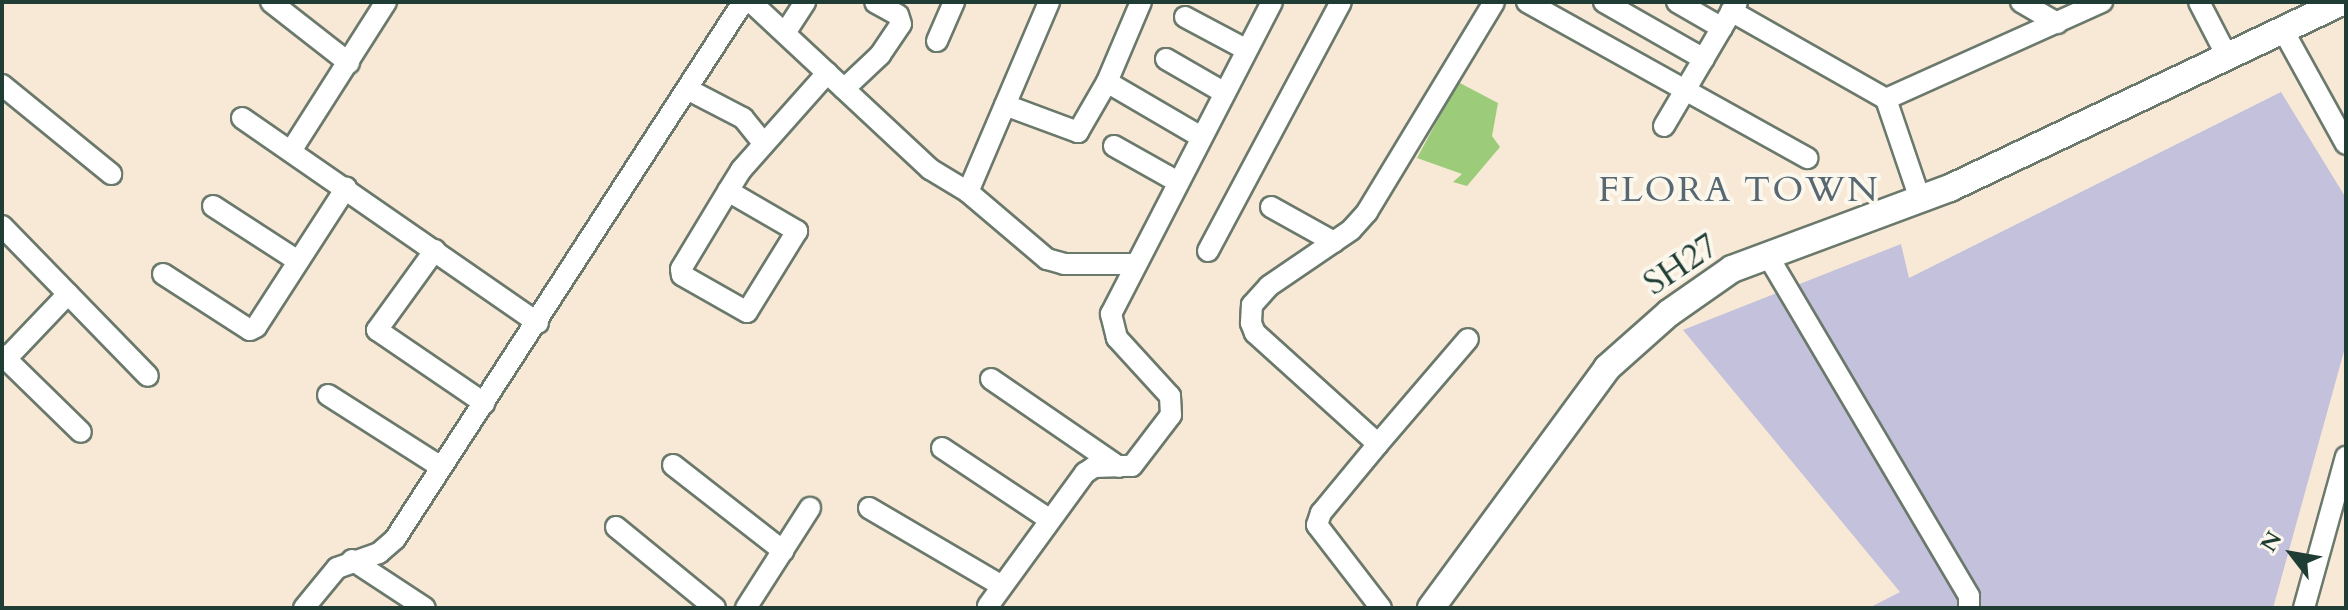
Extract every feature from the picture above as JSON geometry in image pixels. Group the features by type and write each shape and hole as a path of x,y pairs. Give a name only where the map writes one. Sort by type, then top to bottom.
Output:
{"main road":[{"name":"SH27","path":"1431,608 1607,368 1669,313 1732,269 1920,199 2342,2"}],"street":[{"path":"271,2 349,63"},
{"path":"291,151 386,2"},
{"path":"304,608 337,568 386,549 538,323 743,2"},
{"path":"751,2 930,169 968,192 1055,263 1135,264"},
{"path":"785,33 805,2"},
{"path":"844,89 880,55 901,24 898,15 875,2"},
{"path":"937,41 954,2"},
{"path":"968,192 1049,2"},
{"path":"1005,105 1078,132 1107,82 1141,2"},
{"path":"1208,251 1341,2"},
{"path":"1378,444 1255,333 1251,323 1257,296 1334,242 1367,212 1494,2"},
{"path":"1527,2 1807,158"},
{"path":"1604,2 1704,59"},
{"path":"1677,2 1730,14 1886,99 1920,199"},
{"path":"2021,2 2057,23"},
{"path":"1886,99 2102,2"},
{"path":"2199,2 2227,56"},
{"path":"988,606 1049,519 1089,469 1123,469 1136,463 1169,419 1173,406 1168,392 1111,327 1112,308 1269,3"},
{"path":"1664,126 1730,14"},
{"path":"1185,17 1247,50"},
{"path":"2283,30 2346,144"},
{"path":"1166,59 1225,93"},
{"path":"728,191 797,231 747,312 681,272 728,191 764,144 827,73"},
{"path":"1107,82 1201,137"},
{"path":"2,85 111,174"},
{"path":"689,90 743,118 764,144"},
{"path":"242,118 538,323"},
{"path":"1114,146 1178,182"},
{"path":"163,274 250,330 346,188"},
{"path":"213,206 298,261"},
{"path":"1271,207 1334,242"},
{"path":"2,226 148,376"},
{"path":"435,250 377,330 484,403"},
{"path":"1768,256 1971,606"},
{"path":"68,294 4,357 81,432"},
{"path":"1381,608 1317,525 1321,513 1468,339"},
{"path":"991,379 1123,469"},
{"path":"328,395 441,467"},
{"path":"942,448 1049,519"},
{"path":"2304,608 2346,457"},
{"path":"673,465 783,551"},
{"path":"746,608 810,508"},
{"path":"869,508 1002,586"},
{"path":"616,527 715,608"},
{"path":"352,560 425,608"}],"shaded area":[{"path":"2281,92 2346,198 2346,344 2273,608 1869,608 1900,592 1683,330 1901,244 1909,278"}],"green space":[{"path":"1458,82 1498,103 1492,136 1500,147 1467,186 1453,182 1462,174 1417,158"}],"district":[{"name":"FLORA TOWN","path":"1739,190"}]}
